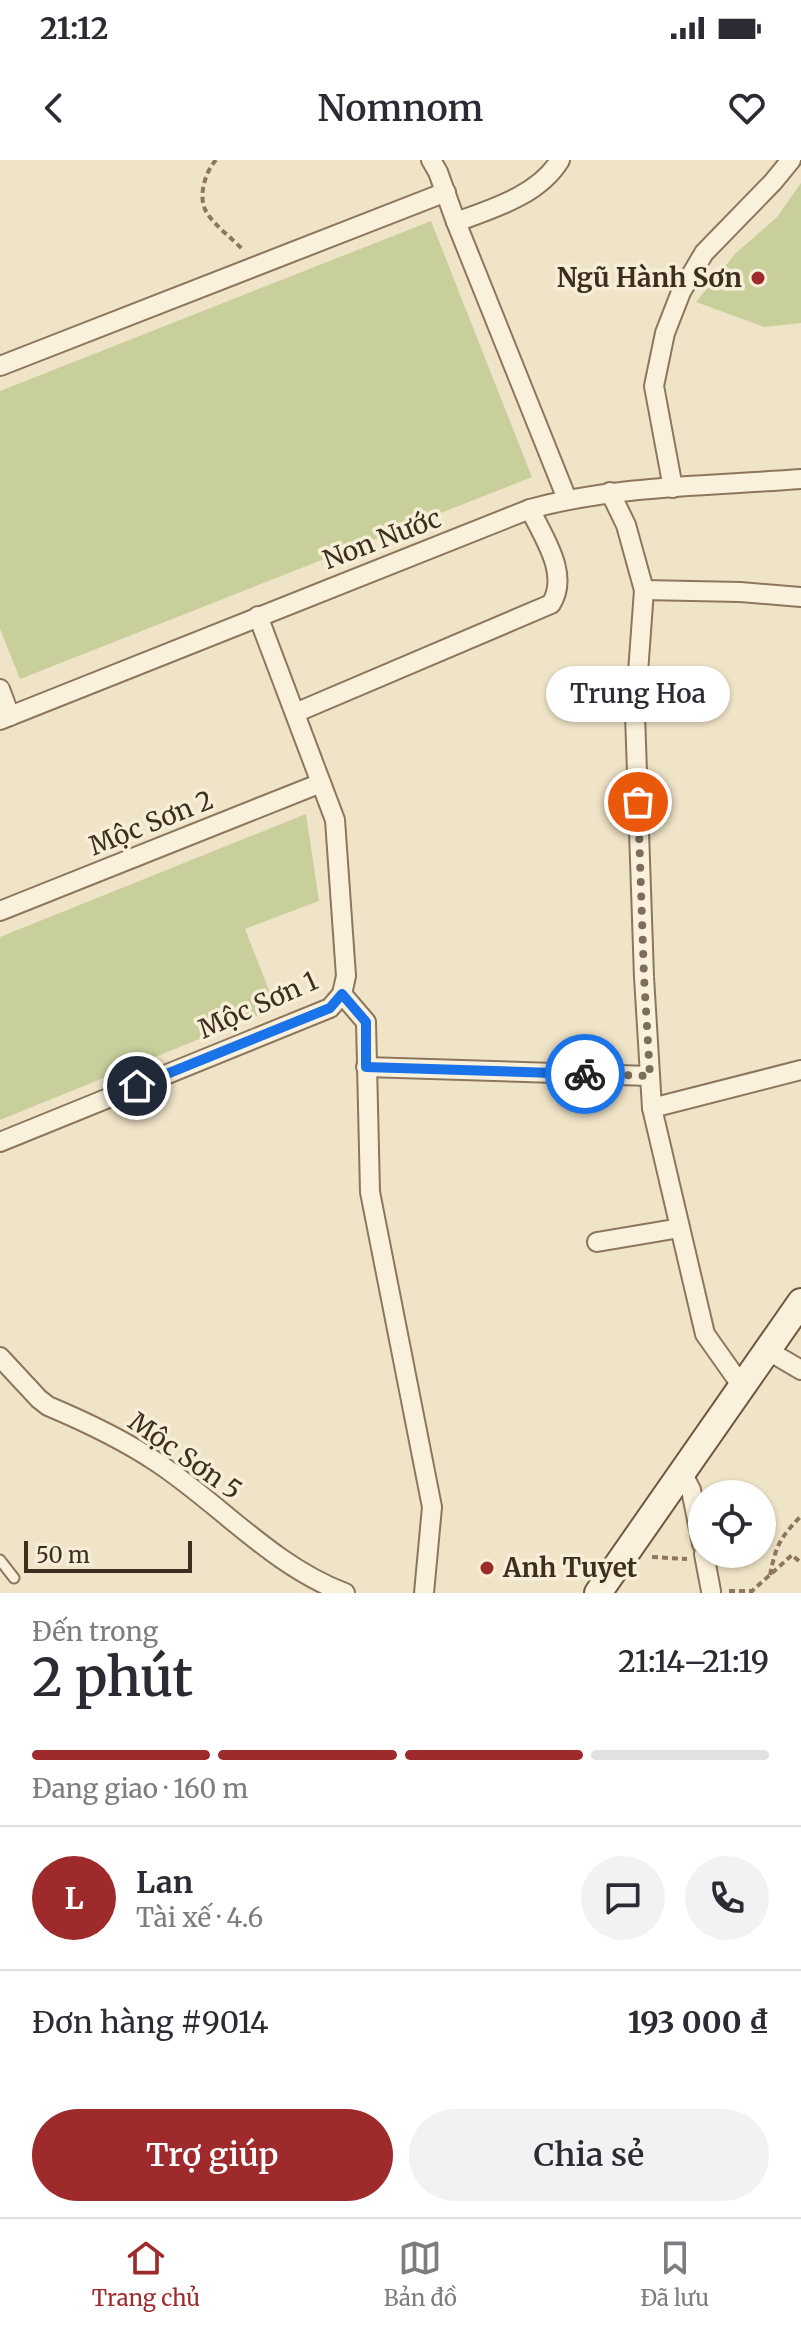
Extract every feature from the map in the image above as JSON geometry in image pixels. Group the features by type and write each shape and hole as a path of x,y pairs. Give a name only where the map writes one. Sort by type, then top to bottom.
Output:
{"street":[{"path":"431,160 567,499"},
{"path":"456,222 508,202 552,173 560,160"},
{"path":"673,488 654,386 665,333 681,292 704,253 791,160"},
{"path":"0,366 446,192"},
{"name":"Non Nước","path":"5,718 530,509 610,492 801,479"},
{"path":"610,492 626,525 644,590 635,714 652,1108 705,1334 741,1385"},
{"path":"295,713 551,604 558,589 557,571 530,509"},
{"path":"644,590 801,597"},
{"path":"258,616 335,820 344,985 366,1022 370,1192 432,1507 424,1593"},
{"path":"0,689 5,718"},
{"name":"Mộc Sơn 2","path":"0,911 321,783"},
{"name":"Mộc Sơn 1","path":"0,1142 330,1008 344,985"},
{"path":"366,1067 650,1076"},
{"path":"652,1108 801,1070"},
{"path":"597,1242 680,1228"},
{"path":"598,1593 801,1302"},
{"path":"767,1350 801,1370"},
{"name":"Mộc Sơn 5","path":"2,1362 48,1406 119,1439 159,1463 299,1571 345,1593"},
{"path":"682,1472 688,1484"},
{"path":"707,1568 711,1591"}],"lane":[{"path":"0,1560 14,1578"}],"path":[{"path":"216,160 208,168 202,193 206,212 258,265"},
{"path":"770,1576 774,1553 782,1535 801,1516"},
{"path":"648,1557 688,1554"},
{"path":"711,1591 752,1591 792,1555 801,1563"}],"green space":[{"name":"Ngũ Hành Sơn","path":"801,183 801,323 764,327 696,302 735,254 777,217"},
{"path":"431,221 532,477 20,679 0,629 0,391"},
{"path":"306,814 319,901 245,929 276,1008 0,1120 0,937"}],"way so far":[{"path":"585,1074 650,1076 638,802"}],"place":[{"name":"Ngũ Hành Sơn","path":"758,278"},
{"name":"Trung Hoa","path":"638,802"},
{"name":"Anh Tuyet","path":"487,1568"}],"route":[{"path":"137,1086 330,1008 342,994 366,1022 366,1067 585,1074"}]}
